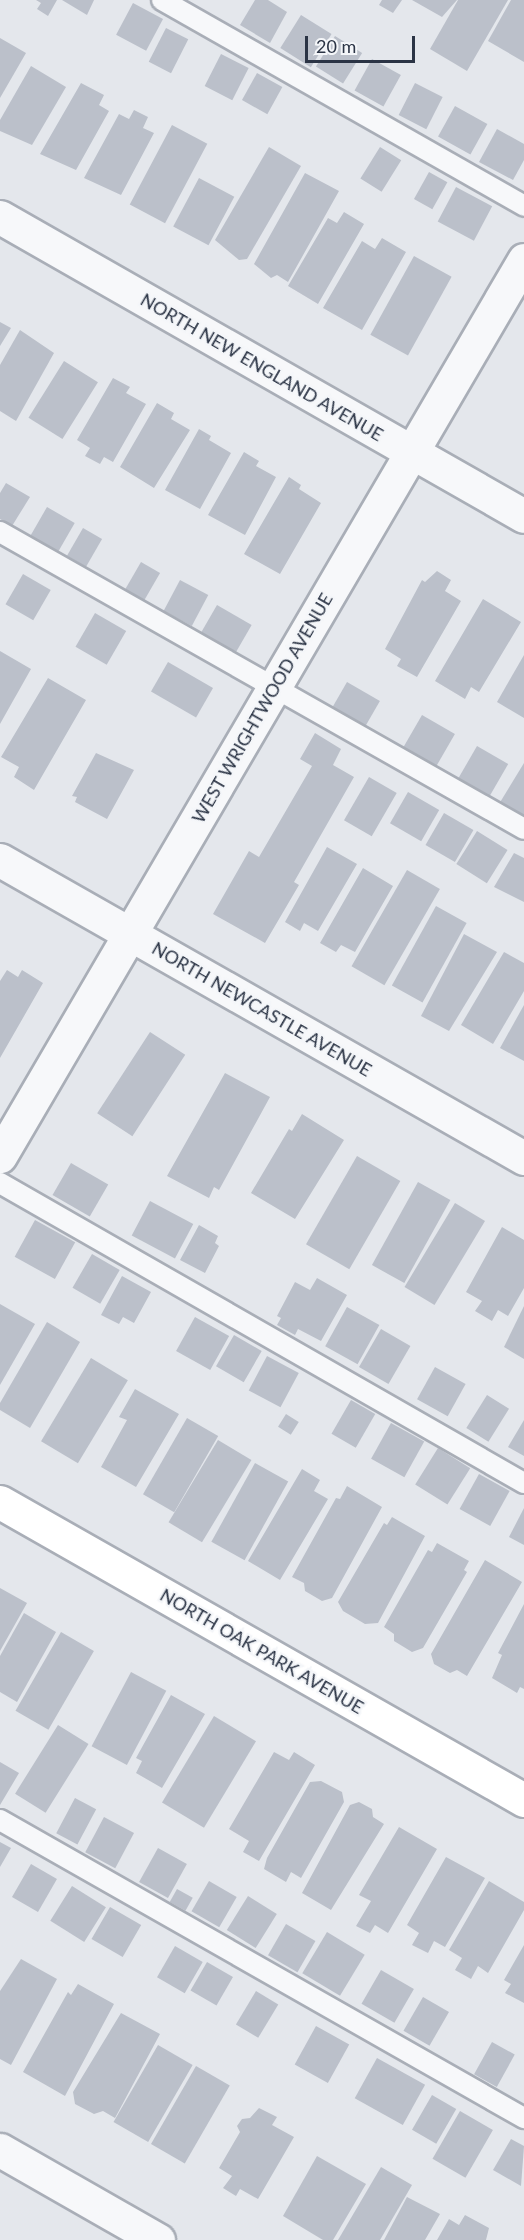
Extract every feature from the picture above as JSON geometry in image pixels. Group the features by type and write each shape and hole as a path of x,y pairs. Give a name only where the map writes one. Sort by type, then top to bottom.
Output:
{"street":[{"name":"NORTH NEW ENGLAND AVENUE","path":"0,218 524,516"},
{"name":"WEST WRIGHTWOOD AVENUE","path":"0,1156 524,260"},
{"name":"NORTH NEWCASTLE AVENUE","path":"0,860 524,1158"},
{"name":"NORTH OAK PARK AVENUE","path":"0,1502 524,1800"},
{"path":"0,2150 158,2240"}],"lane":[{"path":"162,0 524,206"},
{"path":"0,532 524,829"},
{"path":"0,1183 524,1483"},
{"path":"0,1820 524,2118"}],"building":[{"path":"36,0 57,0 48,16 37,9 41,3"},
{"path":"62,0 94,0 87,15"},
{"path":"255,0 268,0 287,12 270,43 240,25"},
{"path":"382,0 402,0 393,13 379,5"},
{"path":"412,0 457,0 442,17"},
{"path":"458,0 508,0 467,71 430,49"},
{"path":"511,0 524,0 524,62 488,41"},
{"path":"133,3 163,19 146,51 116,35"},
{"path":"301,15 332,34 311,67 280,48"},
{"path":"166,28 188,39 171,73 149,62"},
{"path":"335,36 362,53 343,83 316,67"},
{"path":"0,38 26,53 0,98"},
{"path":"221,54 249,68 232,100 205,86"},
{"path":"372,59 401,75 383,106 355,90"},
{"path":"31,66 66,87 32,145 0,131 0,120"},
{"path":"257,73 282,87 267,114 242,100"},
{"path":"81,83 104,95 99,105 109,111 76,170 40,154"},
{"path":"415,83 443,97 426,129 399,115"},
{"path":"455,106 487,124 470,155 438,137"},
{"path":"134,110 148,117 143,128 154,133 121,195 84,178 119,114 129,119"},
{"path":"172,125 207,144 165,223 130,204"},
{"path":"497,129 524,144 524,160 513,180 479,162"},
{"path":"269,147 301,166 247,259 239,260 215,240"},
{"path":"380,147 401,160 382,192 360,178"},
{"path":"429,172 447,182 432,209 414,199"},
{"path":"305,173 339,191 288,282 277,275 271,278 254,264"},
{"path":"199,178 234,197 208,245 173,227"},
{"path":"456,187 492,206 474,241 438,221"},
{"path":"344,212 364,224 318,304 288,286 328,218 337,223"},
{"path":"382,238 406,252 362,330 323,308 362,241 375,249"},
{"path":"414,256 452,277 408,356 370,335"},
{"path":"0,322 11,328 0,346"},
{"path":"20,330 54,353 16,421 0,411 0,365"},
{"path":"64,361 98,382 62,439 28,418"},
{"path":"113,378 130,387 126,393 146,404 113,462 104,457 100,464 85,456 90,448 77,440"},
{"path":"157,403 174,413 171,419 190,430 154,488 120,467"},
{"path":"199,429 211,436 209,440 231,453 200,509 165,490"},
{"path":"244,452 259,461 256,466 276,477 245,535 208,515"},
{"path":"289,477 301,485 299,489 321,503 280,574 244,554"},
{"path":"6,483 30,497 12,526 0,519 0,493"},
{"path":"47,507 75,523 57,554 29,538"},
{"path":"83,528 102,539 86,567 67,556"},
{"path":"141,562 160,573 144,602 124,591"},
{"path":"437,571 451,580 445,591 461,601 417,677 397,666 401,659 385,649 422,580 425,582"},
{"path":"23,574 51,590 33,620 6,604"},
{"path":"180,580 208,595 192,626 164,611"},
{"path":"483,599 521,622 479,692 471,687 465,699 435,681"},
{"path":"217,605 252,625 233,657 198,637"},
{"path":"95,613 126,631 107,665 76,647"},
{"path":"0,651 31,669 0,724"},
{"path":"524,655 524,718 497,702"},
{"path":"168,662 213,688 196,717 151,691"},
{"path":"48,678 86,700 34,790 14,777 19,767 1,757"},
{"path":"347,682 380,701 364,729 331,710"},
{"path":"422,715 455,734 436,766 404,747"},
{"path":"315,733 341,749 333,765 354,777 294,882 299,885 265,943 213,914 249,851 259,857 312,766 300,759"},
{"path":"477,746 508,764 489,798 458,780"},
{"path":"96,753 134,770 107,819 75,802 77,797 72,796"},
{"path":"524,763 524,818 499,804"},
{"path":"369,777 397,793 372,836 344,820"},
{"path":"408,792 439,810 421,841 390,823"},
{"path":"444,813 473,830 455,862 426,845"},
{"path":"477,831 508,850 487,883 456,864"},
{"path":"327,847 357,864 318,931 304,923 300,931 285,922"},
{"path":"514,853 524,858 524,902 494,887"},
{"path":"363,868 393,886 355,952 341,945 336,952 320,943"},
{"path":"407,870 440,889 384,985 352,966"},
{"path":"436,906 467,923 422,1003 392,986"},
{"path":"464,934 497,952 449,1031 421,1016"},
{"path":"504,952 524,963 524,991 493,1044 461,1025"},
{"path":"7,970 18,977 22,970 43,983 0,1058 0,981"},
{"path":"524,1005 524,1061 500,1048"},
{"path":"150,1032 185,1055 132,1136 97,1113"},
{"path":"225,1073 270,1097 219,1190 214,1187 209,1198 167,1176"},
{"path":"302,1114 344,1140 295,1219 251,1193 289,1129 292,1131"},
{"path":"357,1156 400,1181 349,1269 306,1244"},
{"path":"71,1163 108,1184 90,1217 52,1195"},
{"path":"418,1182 450,1200 404,1283 372,1265"},
{"path":"150,1201 193,1224 175,1258 132,1235"},
{"path":"455,1203 485,1221 435,1305 405,1287"},
{"path":"35,1220 75,1242 55,1279 15,1257"},
{"path":"199,1225 218,1236 215,1243 219,1246 205,1273 180,1260"},
{"path":"502,1227 524,1240 524,1288 508,1316 498,1310 492,1321 475,1311 482,1301 466,1292"},
{"path":"92,1254 120,1270 100,1304 72,1288"},
{"path":"122,1276 151,1292 134,1323 123,1317 119,1324 101,1315"},
{"path":"317,1278 347,1295 321,1341 298,1329 295,1335 277,1325 281,1318 277,1316 295,1282 310,1290"},
{"path":"0,1304 35,1324 0,1385"},
{"path":"524,1306 524,1359 504,1347"},
{"path":"347,1307 379,1325 358,1364 325,1346"},
{"path":"195,1317 229,1336 210,1370 176,1351"},
{"path":"47,1322 80,1342 30,1428 0,1410 0,1403"},
{"path":"381,1329 410,1346 388,1384 359,1367"},
{"path":"234,1335 262,1351 244,1382 216,1366"},
{"path":"267,1356 299,1373 280,1407 249,1390"},
{"path":"91,1358 128,1380 78,1463 41,1441"},
{"path":"435,1367 466,1384 448,1416 417,1399"},
{"path":"135,1389 179,1414 136,1487 101,1467 127,1420 119,1417"},
{"path":"487,1395 509,1409 488,1442 466,1428"},
{"path":"351,1400 375,1414 356,1448 332,1434"},
{"path":"286,1414 299,1422 291,1435 278,1427"},
{"path":"187,1418 218,1436 174,1512 143,1494"},
{"path":"524,1420 524,1456 508,1447"},
{"path":"391,1423 424,1441 404,1477 371,1459"},
{"path":"218,1440 251,1460 202,1542 169,1522"},
{"path":"438,1448 470,1468 447,1505 415,1484"},
{"path":"255,1463 288,1481 245,1560 211,1542"},
{"path":"302,1469 320,1480 314,1491 328,1499 280,1580 248,1561"},
{"path":"479,1474 510,1491 490,1526 460,1509"},
{"path":"347,1486 382,1507 332,1598 322,1601 305,1591 304,1583 292,1577 336,1498 340,1499"},
{"path":"524,1508 524,1545 509,1537"},
{"path":"392,1517 425,1536 378,1623 365,1624 343,1611 338,1602 384,1523 387,1525"},
{"path":"437,1543 469,1561 464,1570 467,1572 423,1648 412,1652 394,1641 394,1634 384,1627 428,1550 432,1552"},
{"path":"485,1560 522,1582 467,1676 457,1670 450,1673 434,1664 431,1654"},
{"path":"0,1588 27,1603 0,1651"},
{"path":"524,1604 524,1689 520,1687 517,1693 492,1678 502,1655 498,1653"},
{"path":"24,1613 56,1632 17,1702 0,1692 0,1656"},
{"path":"61,1632 94,1651 48,1730 16,1711"},
{"path":"131,1672 166,1691 127,1765 92,1746"},
{"path":"171,1695 205,1714 162,1788 136,1773 142,1761 136,1758"},
{"path":"214,1716 256,1741 204,1828 162,1803"},
{"path":"58,1725 89,1744 46,1813 15,1794"},
{"path":"274,1752 289,1760 294,1752 315,1765 259,1861 243,1852 249,1841 229,1829"},
{"path":"0,1762 19,1773 0,1805"},
{"path":"321,1781 342,1792 344,1802 301,1878 291,1872 286,1882 264,1869 267,1858 310,1782"},
{"path":"75,1798 96,1809 77,1845 56,1833"},
{"path":"359,1802 372,1809 373,1817 384,1824 331,1910 302,1893 350,1805"},
{"path":"104,1817 134,1833 115,1868 85,1852"},
{"path":"399,1827 437,1849 388,1933 375,1925 370,1933 356,1926 371,1901 359,1895"},
{"path":"0,1842 11,1848 0,1867"},
{"path":"158,1848 187,1864 168,1898 139,1882"},
{"path":"446,1857 485,1878 445,1947 434,1941 428,1953 412,1945 419,1933 407,1925"},
{"path":"31,1864 57,1879 38,1912 12,1897"},
{"path":"209,1881 237,1897 219,1927 192,1911"},
{"path":"489,1881 524,1902 524,1910 488,1973 478,1966 471,1979 455,1970 462,1958 449,1950"},
{"path":"72,1886 106,1907 84,1942 50,1921"},
{"path":"177,1889 193,1898 185,1911 170,1902"},
{"path":"248,1896 277,1914 256,1948 227,1930"},
{"path":"110,1907 141,1925 123,1957 92,1939"},
{"path":"286,1924 315,1941 297,1972 268,1955"},
{"path":"327,1932 365,1955 340,1996 302,1973"},
{"path":"524,1945 524,2003 505,1993 511,1984 504,1980"},
{"path":"175,1946 203,1962 185,1993 157,1977"},
{"path":"21,1959 57,1979 11,2065 0,2059 0,1991"},
{"path":"207,1962 233,1977 216,2006 190,1991"},
{"path":"381,1970 414,1989 394,2023 362,2004"},
{"path":"78,1984 114,2004 65,2096 23,2072 68,1992 71,1995"},
{"path":"256,1991 278,2004 258,2038 236,2024"},
{"path":"423,1997 449,2012 429,2046 404,2031"},
{"path":"121,2013 160,2034 115,2118 103,2111 94,2114 75,2104 73,2092"},
{"path":"316,2026 349,2044 328,2083 295,2064"},
{"path":"492,2042 515,2055 497,2087 474,2074"},
{"path":"158,2045 193,2065 148,2142 114,2122"},
{"path":"377,2058 425,2085 403,2125 355,2098"},
{"path":"196,2066 230,2086 185,2163 151,2144"},
{"path":"432,2095 456,2109 436,2144 412,2130"},
{"path":"259,2108 277,2117 272,2125 294,2137 258,2199 240,2189 236,2196 223,2188 232,2176 219,2168 240,2132 237,2126 242,2119 250,2118"},
{"path":"460,2111 493,2130 465,2178 432,2159"},
{"path":"511,2139 524,2146 521,2186 493,2170"},
{"path":"317,2156 366,2184 333,2240 323,2240 283,2216"},
{"path":"381,2167 412,2185 380,2240 338,2240"},
{"path":"407,2197 440,2214 425,2240 384,2240"},
{"path":"465,2215 489,2228 486,2240 437,2240 449,2219 459,2225"}]}
